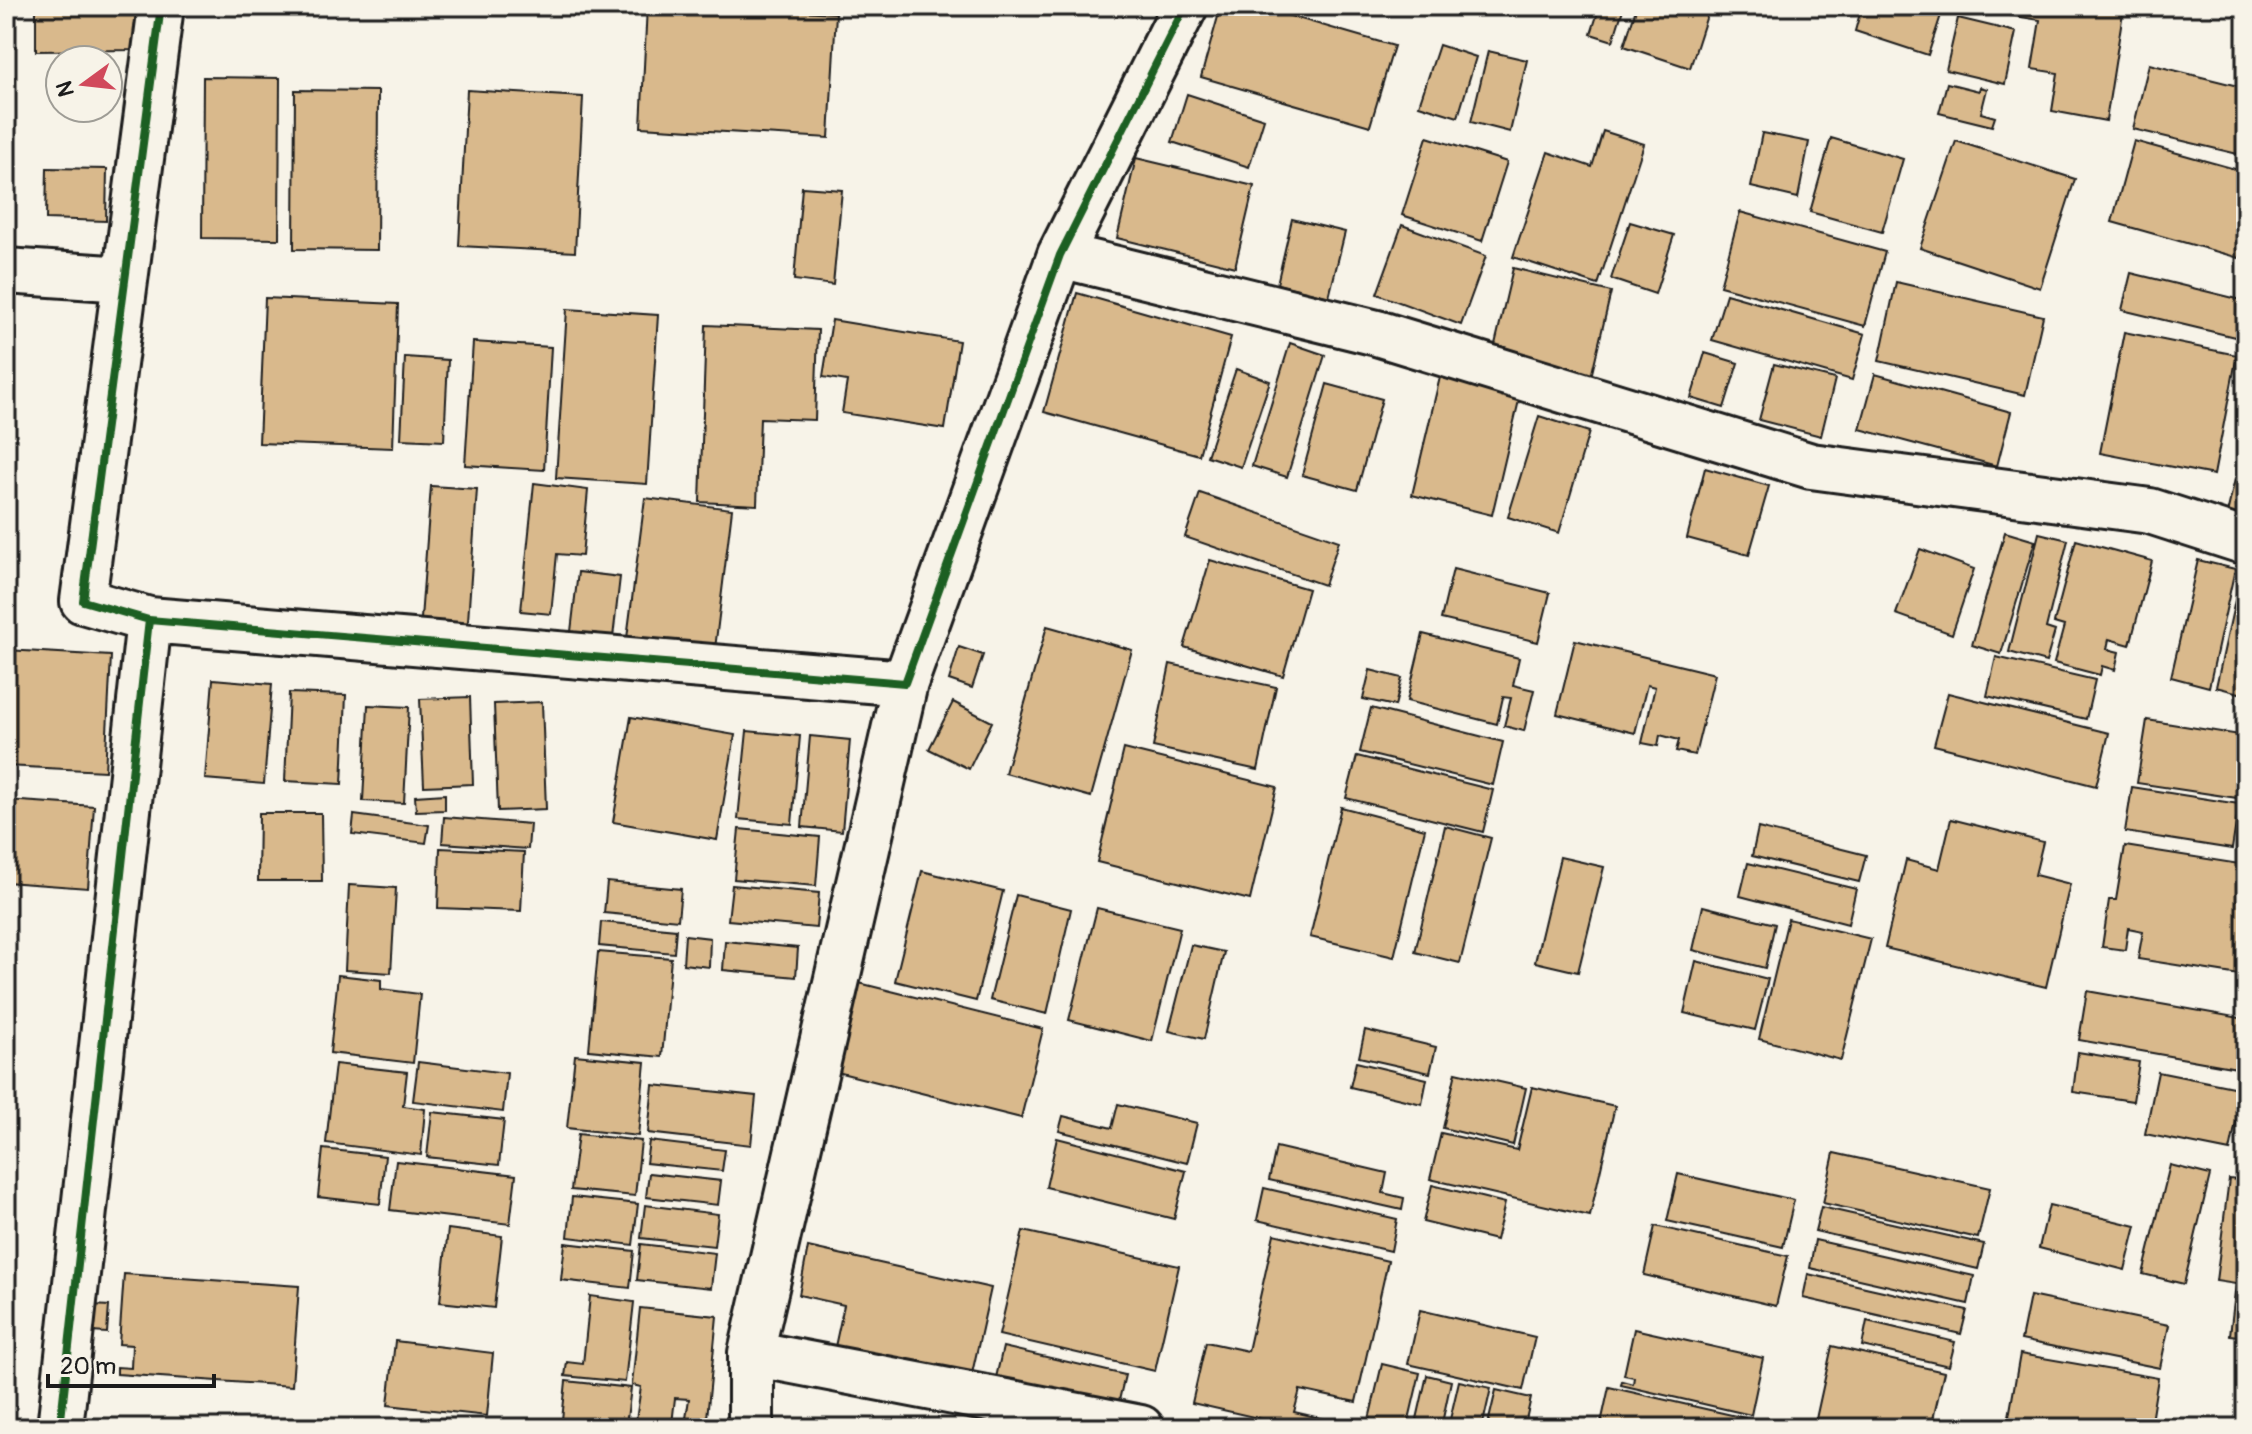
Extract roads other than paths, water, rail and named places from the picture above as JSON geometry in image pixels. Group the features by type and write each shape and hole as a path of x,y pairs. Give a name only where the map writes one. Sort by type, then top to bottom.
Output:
{"street":[{"path":"161,6 83,601 149,620 905,683"},
{"path":"751,1428 751,1353 905,683 1060,255 1185,6"},
{"path":"1060,255 1377,333 1811,466 2150,511 2246,542"},
{"path":"6,271 125,279"},
{"path":"60,1428 149,620"},
{"path":"751,1353 1141,1428"}]}
